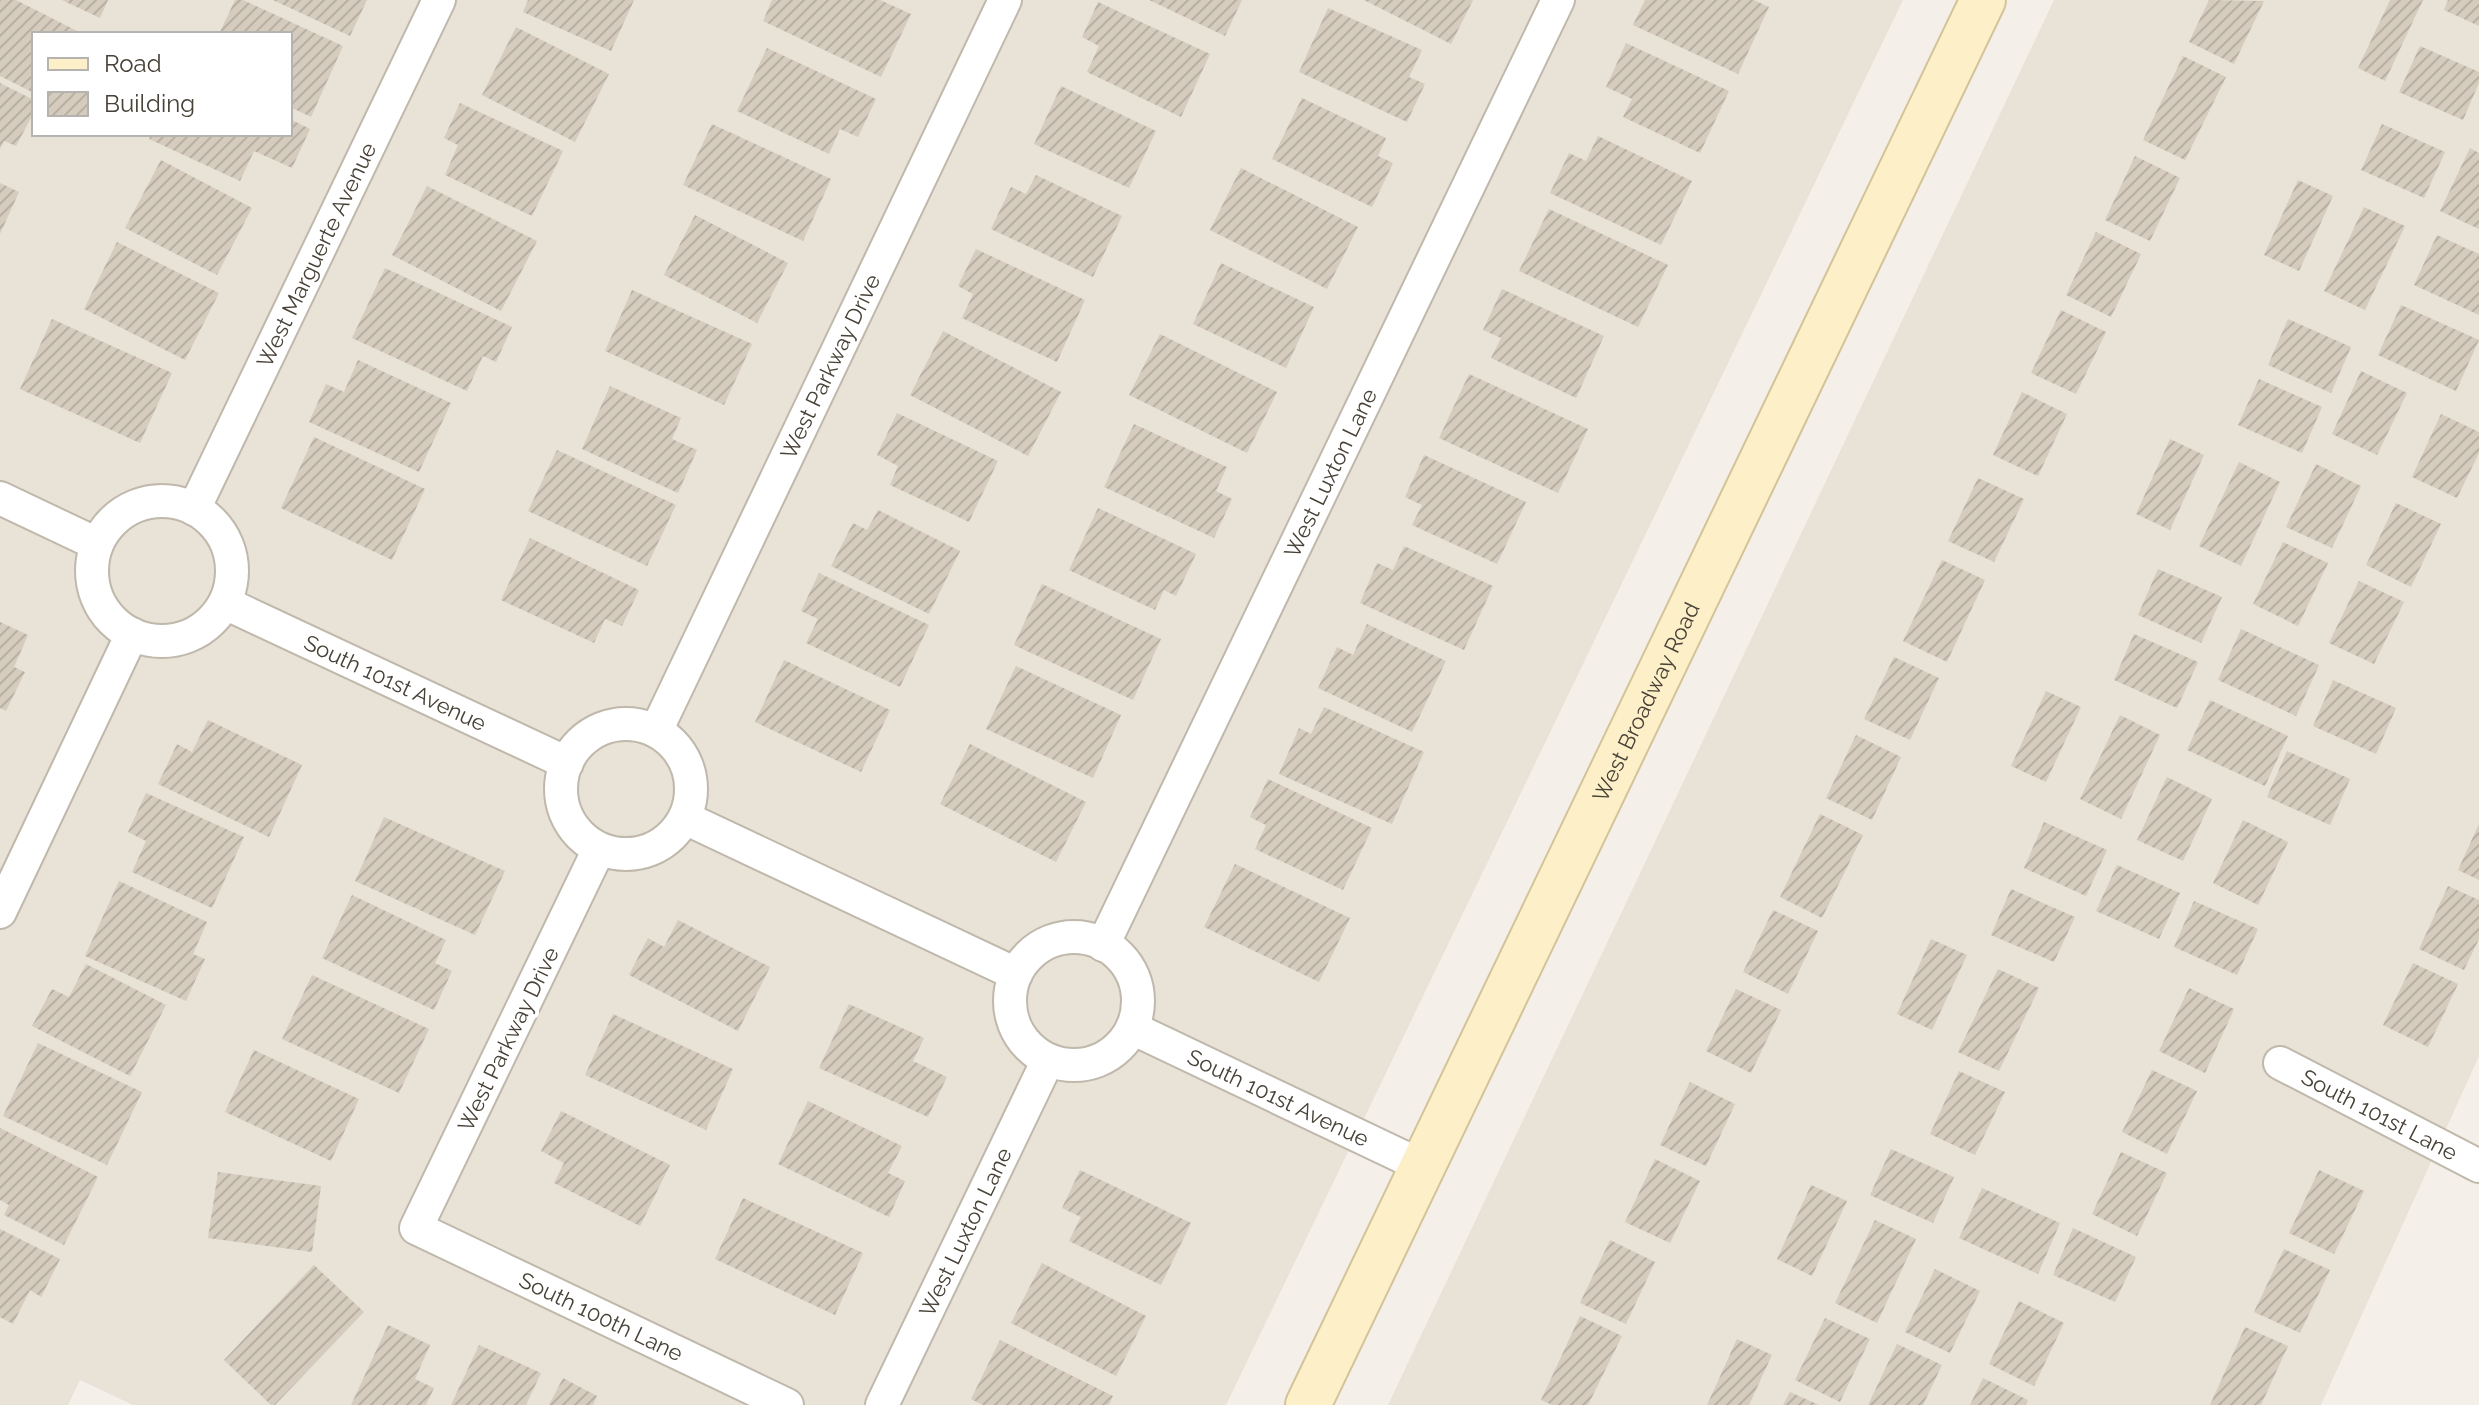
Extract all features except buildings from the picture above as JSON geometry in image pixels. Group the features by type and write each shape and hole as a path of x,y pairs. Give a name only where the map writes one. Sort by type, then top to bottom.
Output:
{"main road":[{"name":"West Broadway Road","path":"1308,1405 1983,0"}],"street":[{"name":"West Marguerte Avenue","path":"194,509 439,0"},
{"name":"West Parkway Drive","path":"656,731 1005,0"},
{"name":"West Luxton Lane","path":"1103,945 1558,0"},
{"path":"0,498 97,544"},
{"path":"173,501 194,509 217,525 231,555 231,588 225,603 214,618 184,637 166,641 132,634 111,618 97,595 92,578 97,544 120,514 136,505 173,501"},
{"name":"South 101st Avenue","path":"225,603 567,763"},
{"path":"0,912 132,634"},
{"path":"618,724 638,725 656,731 673,743 691,776 692,796 685,818 661,846 641,854 620,855 599,849 582,838 569,821 562,801 561,779 567,763 581,742 598,730 618,724"},
{"path":"685,818 1016,974"},
{"name":"West Parkway Drive","path":"416,1228 599,849"},
{"path":"1079,938 1103,945 1117,954 1135,981 1138,997 1132,1028 1121,1045 1106,1057 1087,1064 1067,1065 1048,1060 1031,1049 1014,1024 1011,993 1016,974 1039,948 1054,941 1079,938"},
{"name":"South 101st Avenue","path":"1132,1028 1424,1167"},
{"name":"West Luxton Lane","path":"882,1405 1048,1060"},
{"name":"South 101st Lane","path":"2280,1063 2479,1166"},
{"name":"South 100th Lane","path":"416,1228 787,1405"}],"shaded area":[{"path":"0,0 1903,0 1226,1405 133,1405 80,1380 68,1405 0,1405"},
{"path":"2054,0 2479,0 2479,1056 2321,1405 1388,1405"}]}
